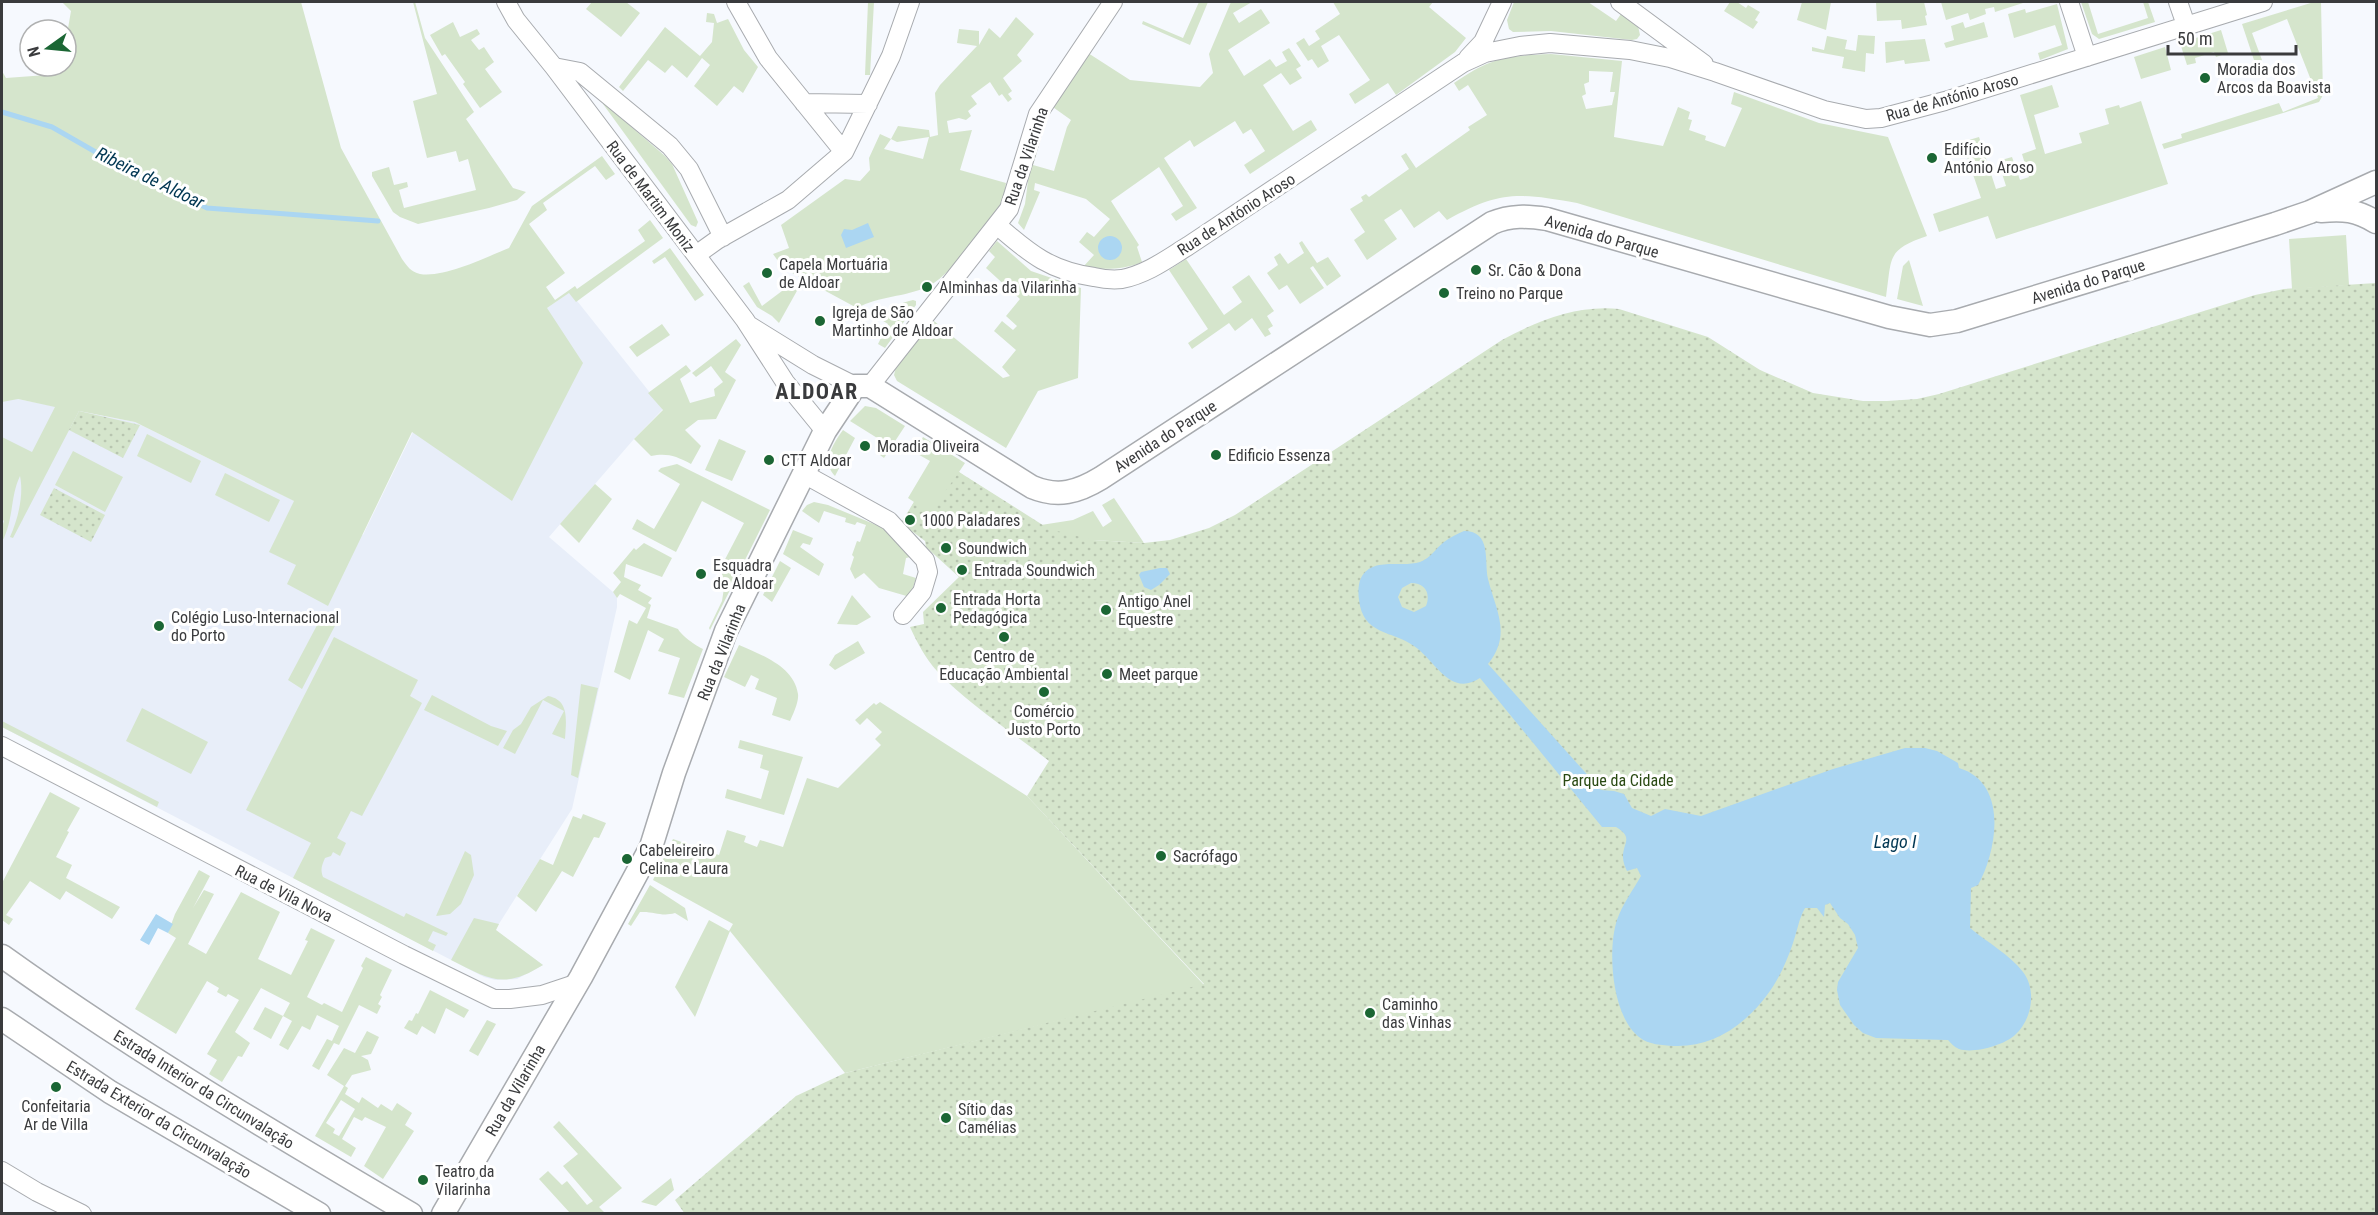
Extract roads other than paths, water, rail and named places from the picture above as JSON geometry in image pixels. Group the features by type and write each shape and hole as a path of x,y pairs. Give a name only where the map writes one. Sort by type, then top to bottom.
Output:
{"main road":[{"name":"Avenida do Parque","path":"862,386 1032,487 1047,493 1063,494 1078,490 1101,478 1492,223 1506,218 1527,216 1547,219 1889,317 1929,325 1957,321 2310,212 2376,182"},
{"name":"Avenida do Parque","path":"2310,212 2344,209 2365,215 2376,222"},
{"name":"Rua da Vilarinha","path":"443,1214 581,977 651,847 674,773 726,631 825,431 862,386"},
{"name":"Estrada Interior da Circunvalação","path":"2,957 83,1014 411,1214"},
{"name":"Estrada Exterior da Circunvalação","path":"2,1019 110,1092 319,1214"}],"street":[{"name":"Rua de Martim Moniz","path":"506,2 516,20 555,67 749,325 784,382 825,431"},
{"path":"736,2 768,58 844,153"},
{"path":"696,255 788,200 844,153 891,56 910,2"},
{"name":"Rua da Vilarinha","path":"862,386 998,226 1009,209 1038,114 1113,2"},
{"name":"Rua de António Aroso","path":"1463,63 1483,42 1502,2"},
{"path":"1620,2 1715,72"},
{"path":"2069,2 2087,57"},
{"path":"2178,2 2186,26"},
{"name":"Rua de António Aroso","path":"998,226 1040,259 1068,273 1106,279 1121,279 1138,274 1156,267 1463,63 1485,53 1520,46 1550,44 1630,50 1670,58 1803,104 1866,119 1881,118 1945,101 2263,2"},
{"name":"Rua de Martim Moniz","path":"555,67 580,72 670,146 689,169 723,237"},
{"path":"804,103 868,104"},
{"path":"749,325 813,365 862,386"},
{"path":"804,474 889,521 925,560 928,572 922,592 903,615"},
{"name":"Rua de Vila Nova","path":"2,746 408,957 494,999 527,998 551,993 575,984"},
{"path":"2,1171 37,1192 82,1214"}],"water":[{"path":"868,223 874,237 846,248 841,235 844,229 852,230"},
{"path":"1110,236 1118,240 1122,248 1118,256 1110,260 1102,256 1098,248 1102,240"},
{"name":"Lago I","path":"1464,531 1473,532 1483,541 1488,579 1500,622 1499,643 1488,664 1601,790 1624,794 1632,808 1651,816 1665,809 1701,816 1833,769 1905,748 1925,748 1937,751 1958,763 1959,768 1975,776 1986,788 1992,803 1994,837 1985,871 1978,885 1971,888 1970,928 2012,960 2027,979 2031,1005 2021,1029 2004,1042 1988,1048 1973,1050 1959,1049 1948,1040 1876,1038 1863,1033 1854,1025 1840,1005 1837,990 1838,982 1858,948 1855,935 1830,903 1825,905 1824,917 1817,908 1805,908 1780,975 1754,1011 1737,1025 1721,1036 1693,1045 1656,1044 1639,1037 1623,1014 1612,965 1612,948 1617,920 1641,876 1637,868 1627,871 1625,866 1623,852 1625,834 1616,827 1602,827 1480,678 1469,683 1451,680 1414,646 1372,626 1362,611 1359,586 1366,571 1380,565 1420,562 1444,542","holes":["1416,583 1426,590 1428,597 1426,606 1414,612 1402,607 1398,597 1402,588"]},
{"path":"1167,568 1170,574 1151,590 1144,587 1139,575 1141,572"},
{"path":"156,914 173,924 168,933 158,928 149,945 140,940"}],"waterway":[{"name":"Ribeira de Aldoar","path":"2,112 52,127 127,170 207,208 378,221"}],"place":[{"name":"Moradia dos Arcos da Boavista","path":"2205,78"},
{"name":"Edifício António Aroso","path":"1932,158"},
{"name":"Sr. Cão & Dona","path":"1476,270"},
{"name":"Capela Mortuária de Aldoar","path":"767,273"},
{"name":"Alminhas da Vilarinha","path":"927,287"},
{"name":"Treino no Parque","path":"1444,293"},
{"name":"Igreja de São Martinho de Aldoar","path":"820,321"},
{"name":"Moradia Oliveira","path":"865,446"},
{"name":"Edificio Essenza","path":"1216,455"},
{"name":"CTT Aldoar","path":"769,460"},
{"name":"1000 Paladares","path":"910,520"},
{"name":"Soundwich","path":"946,548"},
{"name":"Entrada Soundwich","path":"962,570"},
{"name":"Esquadra de Aldoar","path":"701,574"},
{"name":"Entrada Horta Pedagógica","path":"941,608"},
{"name":"Antigo Anel Equestre","path":"1106,610"},
{"name":"Colégio Luso-Internacional do Porto","path":"159,626"},
{"name":"Centro de Educação Ambiental","path":"1004,637"},
{"name":"Meet parque","path":"1107,674"},
{"name":"Comércio Justo Porto","path":"1044,692"},
{"name":"Sacrófago","path":"1161,856"},
{"name":"Cabeleireiro Celina e Laura","path":"627,859"},
{"name":"Caminho das Vinhas","path":"1370,1013"},
{"name":"Confeitaria Ar de Villa","path":"56,1087"},
{"name":"Sítio das Camélias","path":"946,1118"},
{"name":"Teatro da Vilarinha","path":"423,1180"}],"district":[{"name":"ALDOAR","path":"817,391"}],"park label":[{"name":"Parque da Cidade","path":"1618,780"}]}
